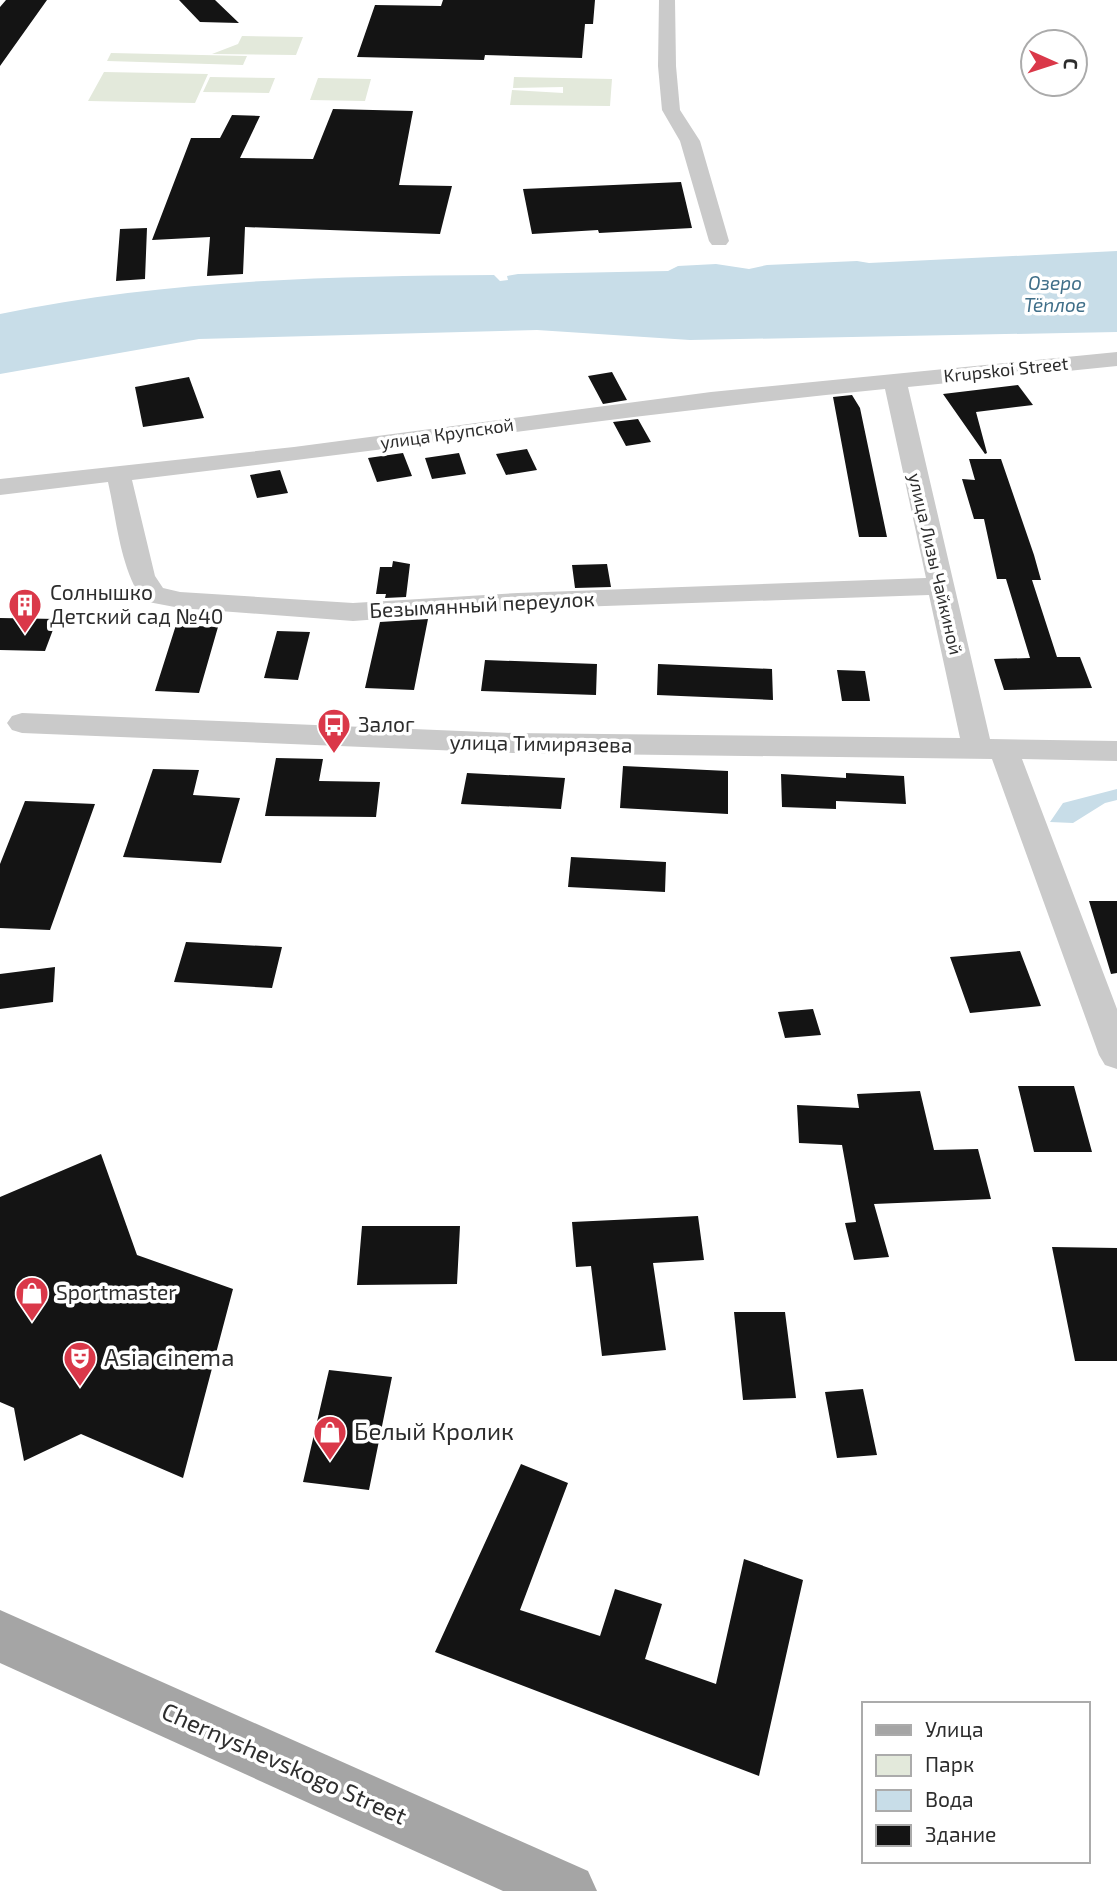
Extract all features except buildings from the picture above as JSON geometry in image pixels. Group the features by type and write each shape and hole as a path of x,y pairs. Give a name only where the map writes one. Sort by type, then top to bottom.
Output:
{"main road":[{"name":"Chernyshevskogo Street","path":"0,1636 568,1891"}],"street":[{"path":"667,0 667,66 671,110 691,141 719,242"},
{"name":"Krupskoi Street","path":"895,381 1117,359"},
{"name":"улица Крупской","path":"0,487 294,454 711,399 895,381"},
{"name":"улица Лизы Чайкиной","path":"895,381 939,586 990,748 1117,1055"},
{"name":"Безымянный переулок","path":"118,473 142,576 153,596 180,600 353,612 517,601 939,586"},
{"name":"улица Тимирязева","path":"23,723 421,741 799,749 990,748 1117,751"}],"green space":[{"path":"242,36 303,37 296,55 212,54 238,44"},
{"path":"111,53 247,56 243,65 107,61"},
{"path":"104,72 208,74 195,103 88,101"},
{"path":"210,77 275,78 269,93 203,92"},
{"path":"514,77 612,79 610,106 510,105 512,90 563,93 563,87 513,88"},
{"path":"318,78 371,79 365,101 310,100"}],"water":[{"name":"Озеро Тёплое","path":"1117,251 1117,332 690,340 537,330 199,339 0,374 0,314 184,287 370,277 494,275 500,281 508,280 507,276 518,274 668,271 678,266 716,264 749,269 767,265"},
{"path":"1117,789 1117,800 1105,803 1073,823 1050,822 1063,803"}],"place":[{"name":"Солнышко Детский сад №40","path":"25,635"},
{"name":"Залог","path":"334,755"},
{"name":"Sportmaster","path":"32,1323"},
{"name":"Asia cinema","path":"80,1388"},
{"name":"Белый Кролик","path":"330,1462"}]}
